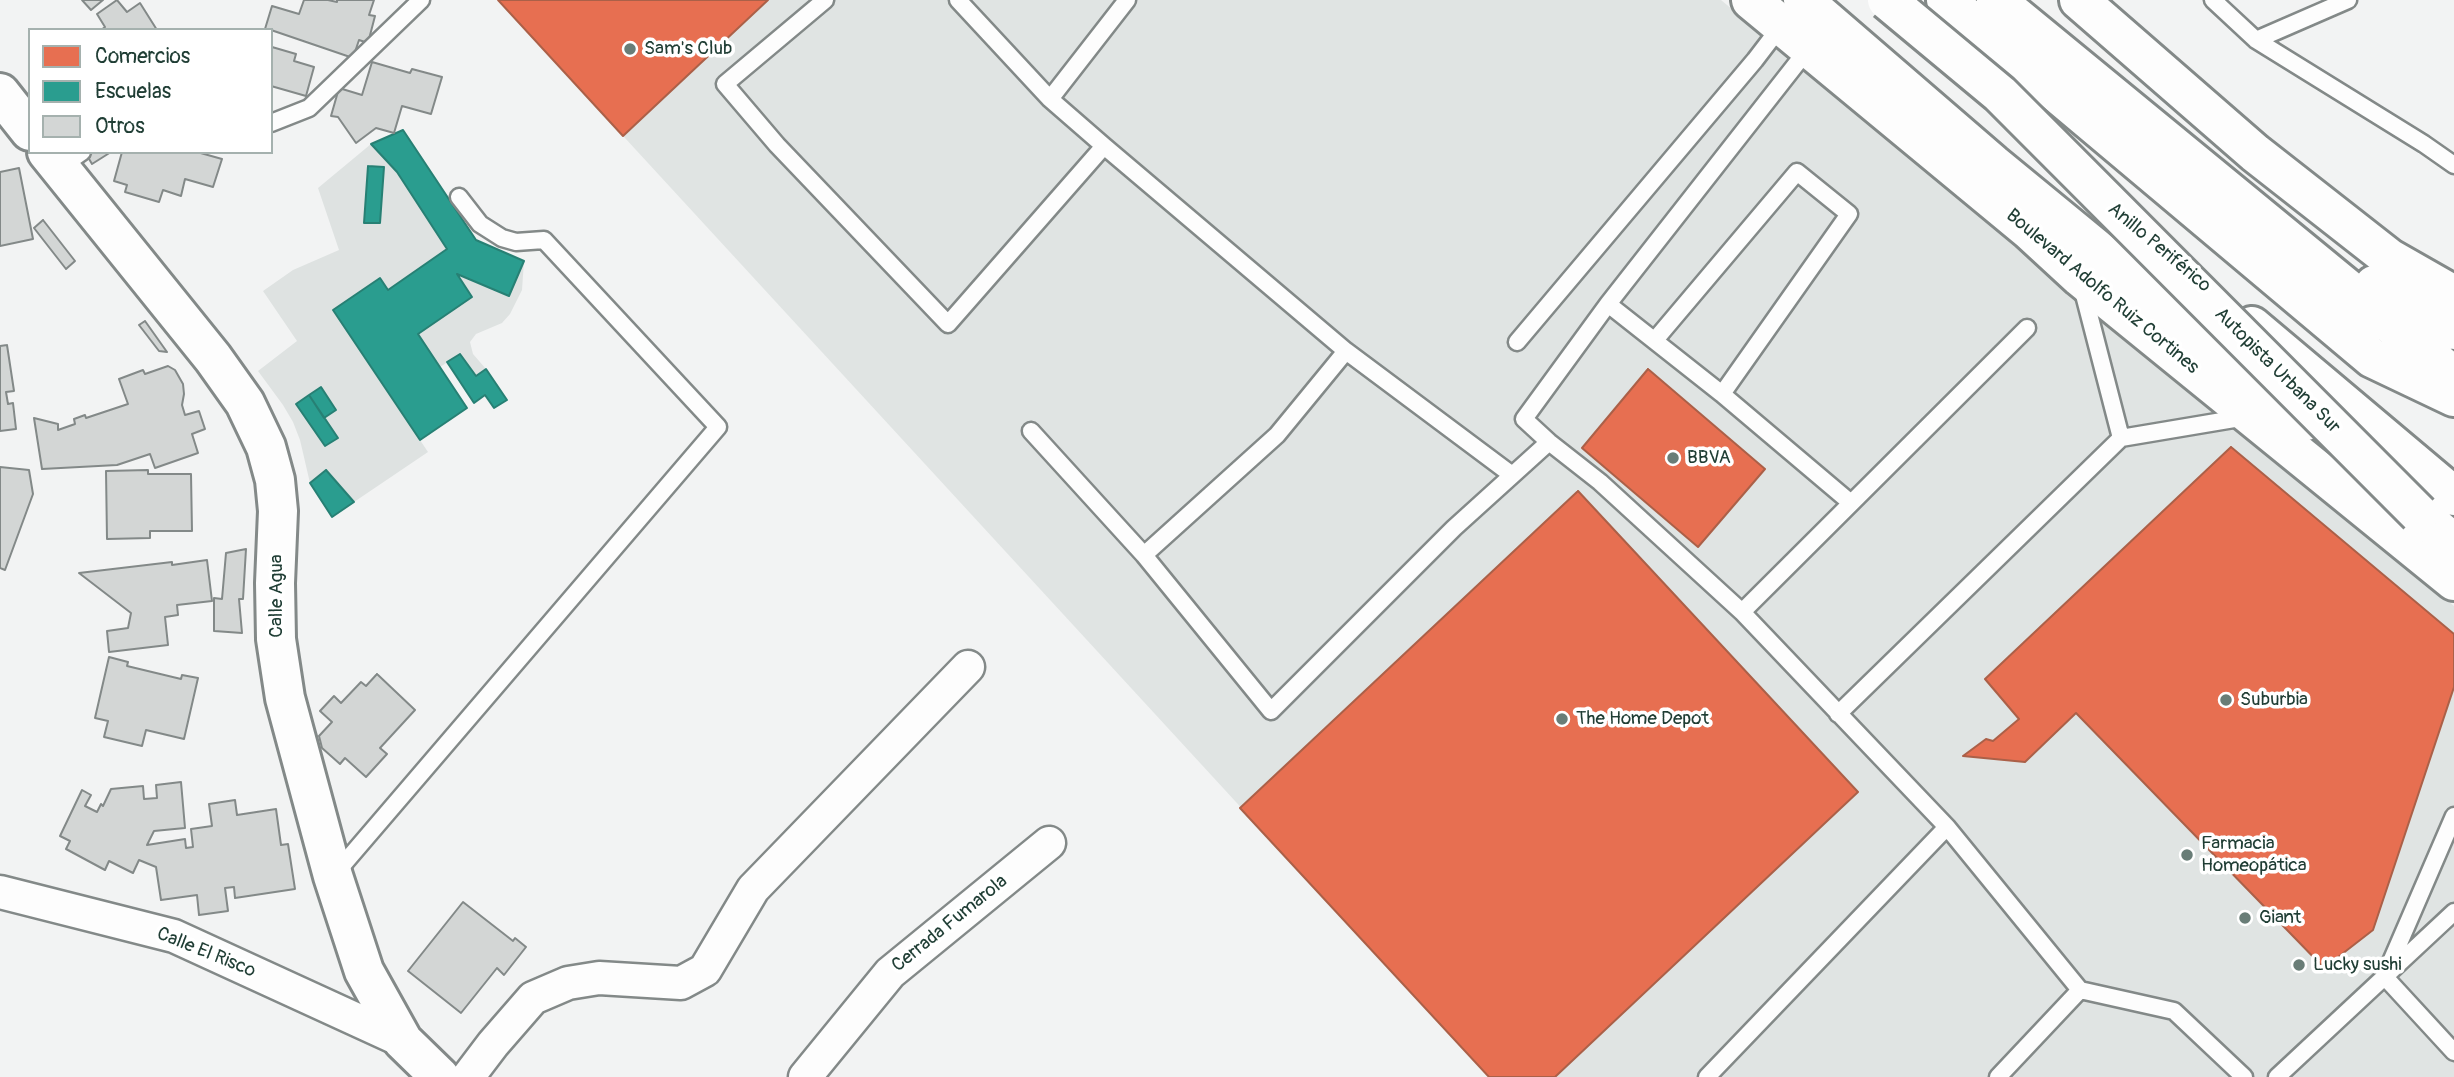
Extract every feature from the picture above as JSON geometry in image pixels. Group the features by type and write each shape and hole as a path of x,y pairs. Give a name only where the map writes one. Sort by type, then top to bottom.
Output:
{"main road":[{"name":"Boulevard Adolfo Ruiz Cortines","path":"1751,0 1798,25 2080,277 2454,581"},
{"name":"Anillo Periférico","path":"1865,0 2454,496"},
{"name":"Autopista Urbana Sur","path":"1887,0 2000,94 2419,514"},
{"path":"1946,0 2372,358 2454,397"},
{"path":"1996,0 2454,376"},
{"path":"2020,0 2368,281 2435,322 2454,330"},
{"path":"2079,0 2265,162 2389,258 2454,295"},
{"path":"1798,25 1993,164 2454,543"},
{"path":"0,93 28,128"},
{"name":"Calle Agua","path":"63,158 245,403 266,447 275,480 278,511 275,639 285,698 333,876 364,971 403,1041 445,1076"}],"street":[{"path":"445,1076 494,1044 533,998 568,983 599,978 681,983 705,970 752,888 968,667"},
{"name":"Cerrada Fumarola","path":"805,1077 890,972 1049,843"},
{"name":"Calle El Risco","path":"0,892 174,936 403,1041"}],"lane":[{"path":"273,122 309,108 421,0"},
{"path":"825,0 725,84 777,145 948,324 1104,146"},
{"path":"958,0 1050,99 1104,146 1346,351 1512,475"},
{"path":"1050,99 1127,0"},
{"path":"2213,0 2256,40 2454,165"},
{"path":"2256,40 2348,0"},
{"path":"1798,25 1608,304 1524,419 1601,482 1742,612 1947,827 2080,990 2174,1010 2244,1077"},
{"path":"1517,342 1746,71 1798,25"},
{"path":"1655,340 1797,172 1839,205 1849,214 1722,394"},
{"path":"333,876 718,427 544,240 516,242 491,232 480,224 459,197"},
{"path":"2080,277 2121,438"},
{"path":"1608,304 1722,394 1851,503"},
{"path":"1742,612 2027,328"},
{"path":"1143,555 1188,518 1277,435 1346,351"},
{"path":"1838,714 2121,438 2251,417"},
{"path":"1031,431 1143,555 1271,711 1405,576 1549,442"},
{"path":"2384,976 2454,816"},
{"path":"1707,1077 1947,827"},
{"path":"2277,1077 2454,912"},
{"path":"2384,976 2454,1052"},
{"path":"1998,1077 2080,990"}],"shaded area":[{"path":"498,0 1721,0 2454,606 2454,1077 1489,1077"},
{"path":"371,144 397,172 447,249 388,290 379,278 333,310 428,452 354,502 327,471 310,483 293,422 258,371 297,341 263,291 293,270 339,250 318,188"},
{"path":"524,261 522,290 510,314 502,323 476,334 470,342 473,354 486,369 476,376 460,354 440,367 418,334 457,274 509,296"}],"building: Comercios":[{"name":"Sam's Club","path":"498,0 768,0 623,136"},
{"name":"BBVA","path":"1648,369 1765,469 1698,547 1582,448"},
{"name":"Suburbia","path":"2231,447 2454,634 2454,687 2373,930 2324,968 2076,713 2025,762 1963,756 1986,739 1993,741 2019,719 1985,679"},
{"name":"The Home Depot","path":"1578,491 1858,792 1555,1077 1489,1077 1240,808"}],"building: Escuelas":[{"path":"403,130 476,240 524,261 509,296 457,274 472,297 418,334 467,408 420,440 333,310 380,278 388,290 447,249 397,172 371,144"},
{"path":"368,166 384,167 380,223 364,223"},
{"path":"460,354 476,376 486,369 507,400 494,408 485,395 474,403 447,362"},
{"path":"321,387 336,410 324,418 309,395"},
{"path":"309,395 338,438 325,446 296,404"},
{"path":"326,470 354,502 332,517 310,483"}],"building: Otros":[{"path":"82,0 103,0 91,10"},
{"path":"117,0 127,12 140,3 156,28 104,28 97,14"},
{"path":"304,0 374,0 369,15 375,16 368,43 359,40 353,58 273,31 273,28 265,28 272,6 299,14"},
{"path":"273,47 296,54 294,61 314,67 306,96 273,87"},
{"path":"372,62 410,73 412,69 442,77 431,114 402,106 394,133 376,128 356,143 338,117 331,116 339,88 362,95"},
{"path":"86,154 108,154 92,164"},
{"path":"121,154 204,154 222,159 213,187 185,179 181,196 163,190 159,202 125,192 127,185 114,181"},
{"path":"19,168 33,239 0,246 0,172"},
{"path":"43,220 75,261 66,269 34,228"},
{"path":"145,321 167,352 159,351 139,325"},
{"path":"7,345 14,391 6,392 8,404 13,403 16,429 0,431 0,346"},
{"path":"168,366 175,370 183,384 182,405 185,415 199,411 205,429 192,434 198,453 155,468 150,454 117,465 42,469 34,418 58,424 58,430 75,424 74,419 85,415 86,418 128,404 119,379 143,370 145,374"},
{"path":"0,467 29,470 33,494 5,570 0,568"},
{"path":"148,470 148,474 191,474 192,531 150,531 150,538 107,539 106,471"},
{"path":"246,549 243,599 239,599 242,633 214,631 214,598 222,599 226,553"},
{"path":"207,560 212,601 177,605 178,615 165,617 168,645 109,652 107,631 128,628 131,613 79,573"},
{"path":"109,657 128,662 127,666 181,679 182,675 198,678 184,739 146,730 142,746 104,737 108,721 95,718"},
{"path":"377,674 415,710 380,748 387,754 366,777 345,758 340,764 322,748 319,736 332,722 320,711 334,696 341,703 361,682 366,686"},
{"path":"181,782 185,828 154,831 147,845 185,839 186,848 193,847 191,829 212,826 209,804 235,800 237,815 276,809 281,845 288,844 295,889 235,898 234,887 225,888 228,911 199,915 197,895 161,900 156,867 139,860 133,873 109,861 105,870 66,849 70,841 60,836 82,790 91,795 85,806 97,812 111,789 143,786 144,799 157,798 156,785"},
{"path":"463,902 513,941 515,938 526,947 504,975 497,968 461,1013 408,971"}],"place":[{"name":"Sam's Club","path":"630,49"},
{"name":"BBVA","path":"1673,458"},
{"name":"Suburbia","path":"2226,700"},
{"name":"The Home Depot","path":"1562,719"},
{"name":"Farmacia Homeopática","path":"2187,855"},
{"name":"Giant","path":"2245,918"},
{"name":"Lucky sushi","path":"2299,965"}]}
